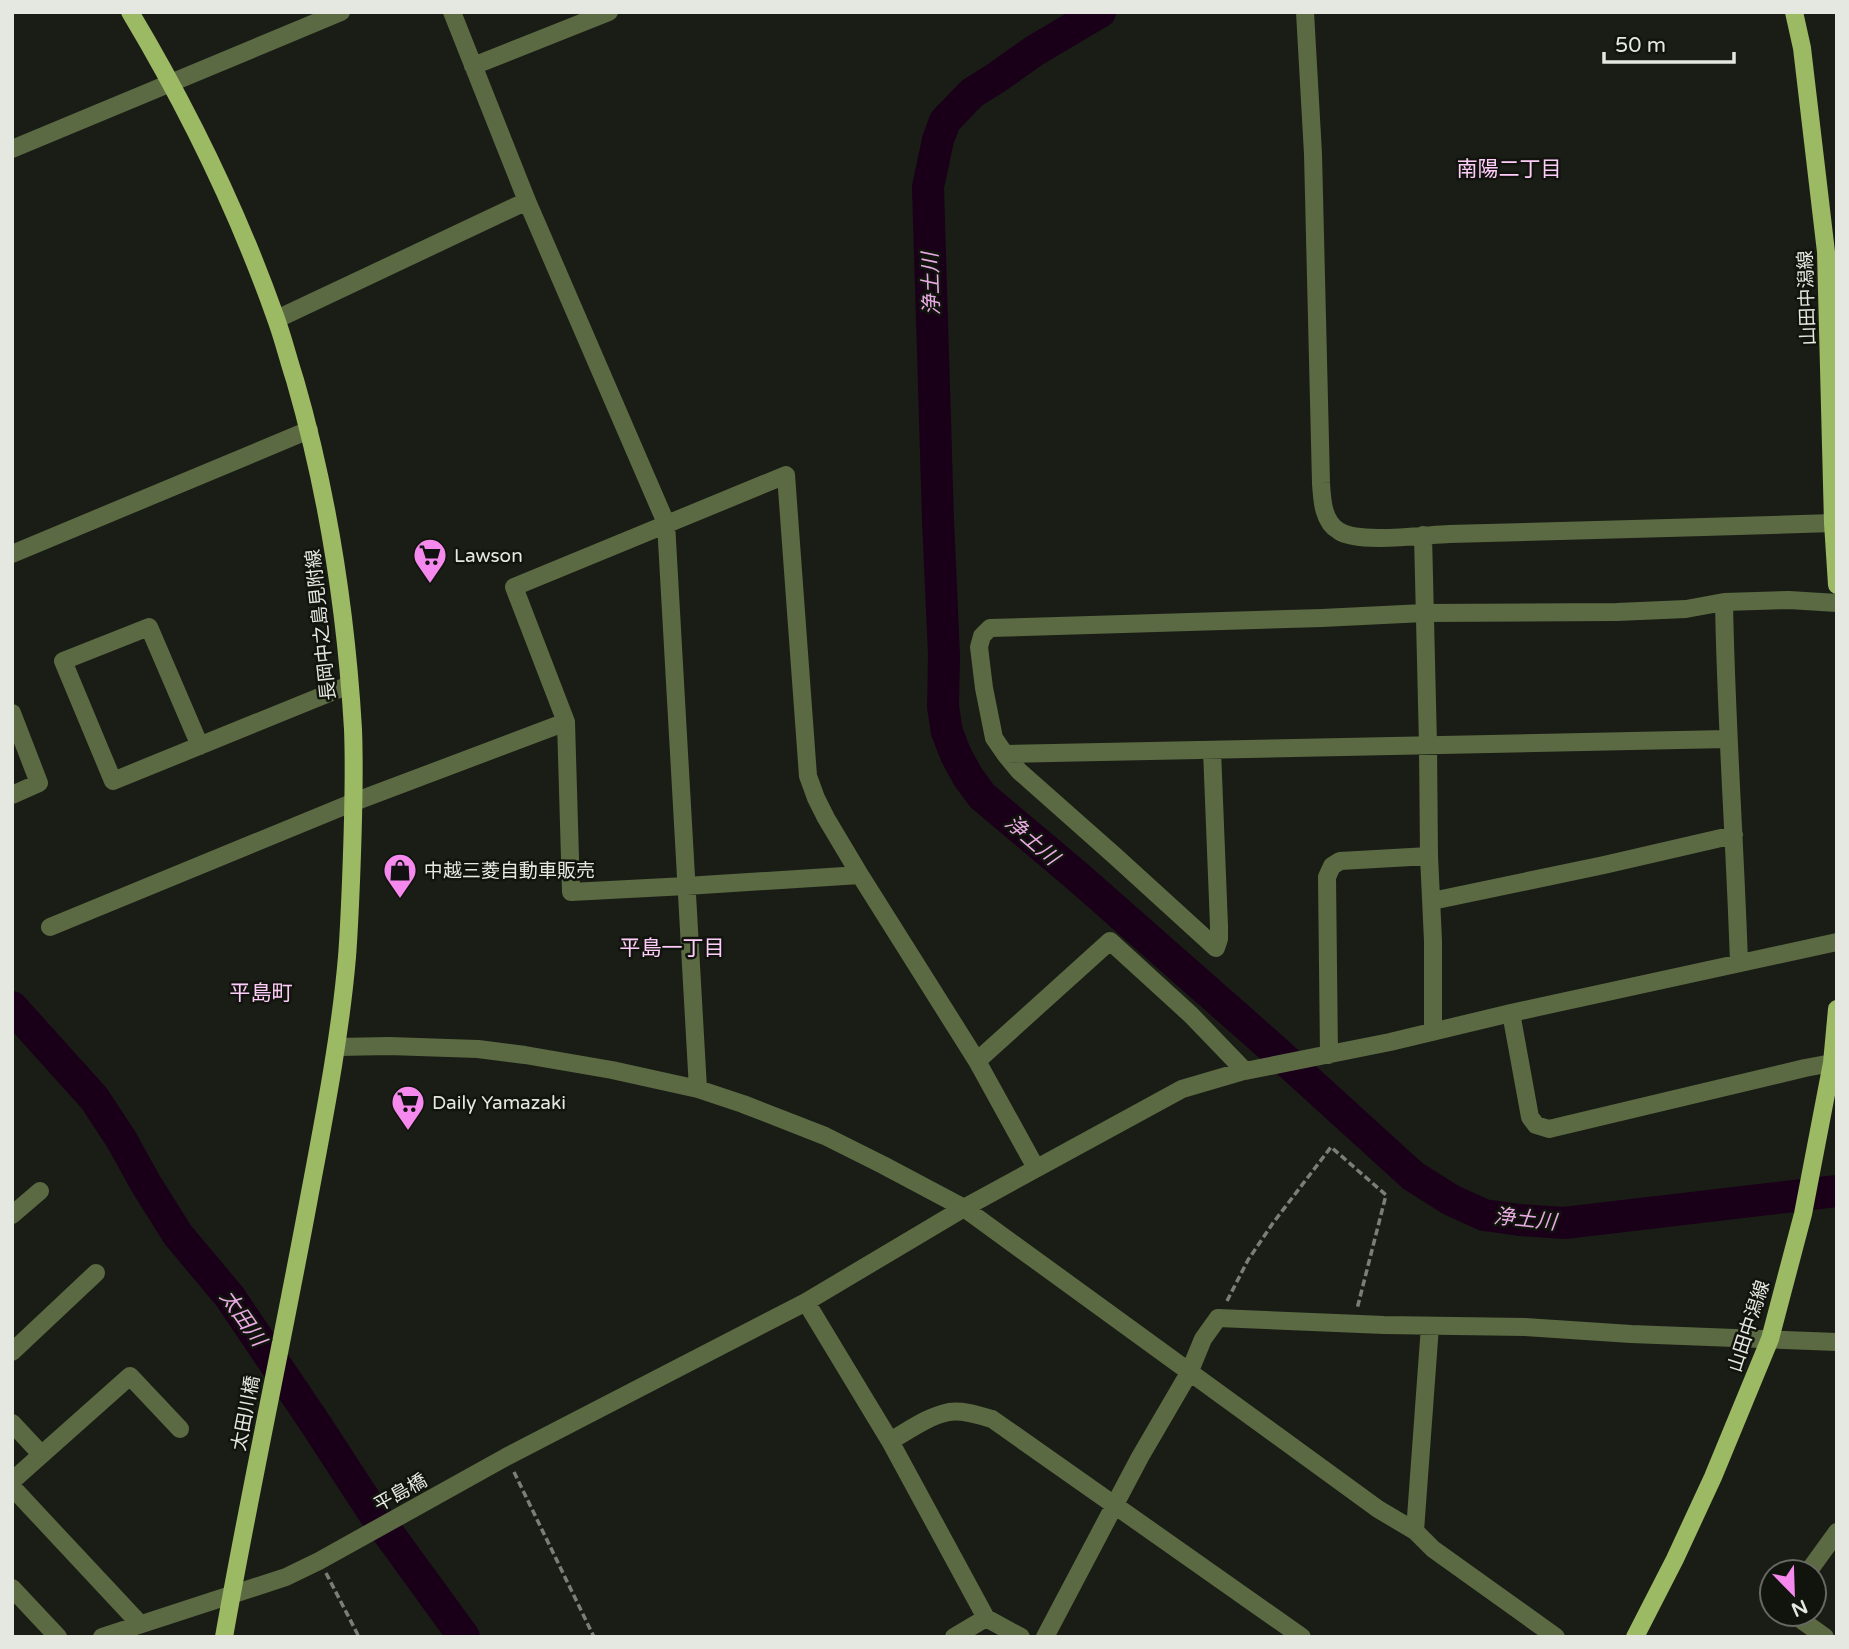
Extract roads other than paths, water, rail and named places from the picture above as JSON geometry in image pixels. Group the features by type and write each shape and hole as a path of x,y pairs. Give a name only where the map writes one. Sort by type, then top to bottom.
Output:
{"main road":[{"name":"長岡中之島見附線","path":"130,12 204,145 234,211 276,319 309,430 334,550 343,618 353,729 354,802 348,955 337,1046 296,1269"},
{"name":"山田中潟線","path":"1794,12 1802,48 1826,252 1837,585"},
{"name":"山田中潟線","path":"1635,1637 1713,1477 1770,1339 1803,1214 1812,1168 1829,1112 1837,1009"},
{"name":"太田川橋","path":"232,1594 296,1269"},
{"path":"224,1637 232,1594"}],"street":[{"path":"12,149 341,12"},
{"path":"452,12 527,201 666,523 698,1089"},
{"path":"473,66 610,12"},
{"path":"1305,12 1313,154 1321,483 1328,521 1338,531 1367,538 1833,523"},
{"path":"276,319 527,201"},
{"path":"12,554 309,430"},
{"path":"860,875 570,892 566,722 514,587 786,475 808,776 821,808 860,875 977,1061 1037,1168"},
{"path":"1423,535 1433,1032"},
{"path":"1212,750 1219,926 1216,948 1019,771 1005,754 994,738 984,688 979,647 982,636 990,628 1424,613 1617,612 1686,609 1724,601 1789,600 1837,603"},
{"path":"1724,601 1727,739 1739,963"},
{"path":"200,746 149,627 63,661 113,781 200,746 349,685"},
{"path":"12,713 38,783 12,794"},
{"path":"50,927 354,802 566,722"},
{"path":"1005,754 1727,739"},
{"path":"1432,901 1604,866 1734,835"},
{"path":"1324,1056 1327,877 1332,866 1340,861 1429,856"},
{"path":"977,1061 1110,941 1191,1015 1245,1071"},
{"name":"平島橋","path":"102,1637 286,1577 324,1558 499,1461 806,1302 964,1208 1182,1089 1245,1071 1324,1056 1837,942"},
{"path":"1511,1013 1530,1117 1536,1125 1549,1129 1832,1063"},
{"path":"337,1046 478,1049 612,1070 698,1089 825,1136 964,1208 1378,1509 1415,1531 1433,1549 1556,1637"},
{"path":"12,1215 40,1191"},
{"path":"12,1352 96,1273"},
{"path":"806,1302 890,1441 986,1618 1021,1637"},
{"path":"1045,1637 1114,1504 1189,1373 1202,1339 1218,1318 1525,1327 1837,1342"},
{"path":"1415,1531 1430,1326"},
{"path":"12,1481 130,1376 180,1429"},
{"path":"890,1441 947,1412 992,1419 1302,1637"},
{"path":"12,1423 41,1454"},
{"path":"12,1487 140,1624"},
{"path":"1818,1558 1837,1532"},
{"path":"12,1588 58,1637"},
{"path":"954,1637 986,1618"}],"waterway":[{"name":"浄土川","path":"1100,12 1034,51 972,93 945,121 928,187 944,655 943,707 947,732 968,777 982,796 1270,1046 1413,1176 1451,1200 1484,1215 1564,1223 1837,1191"},
{"name":"太田川","path":"12,1007 94,1098 178,1235 230,1297 373,1512 464,1637"}],"place":[{"name":"Lawson","path":"430,585"},
{"name":"中越三菱自動車販売","path":"400,900"},
{"name":"Daily Yamazaki","path":"408,1132"}],"district":[{"name":"南陽二丁目","path":"1509,169"},
{"name":"平島一丁目","path":"672,948"},
{"name":"平島町","path":"261,993"}]}
